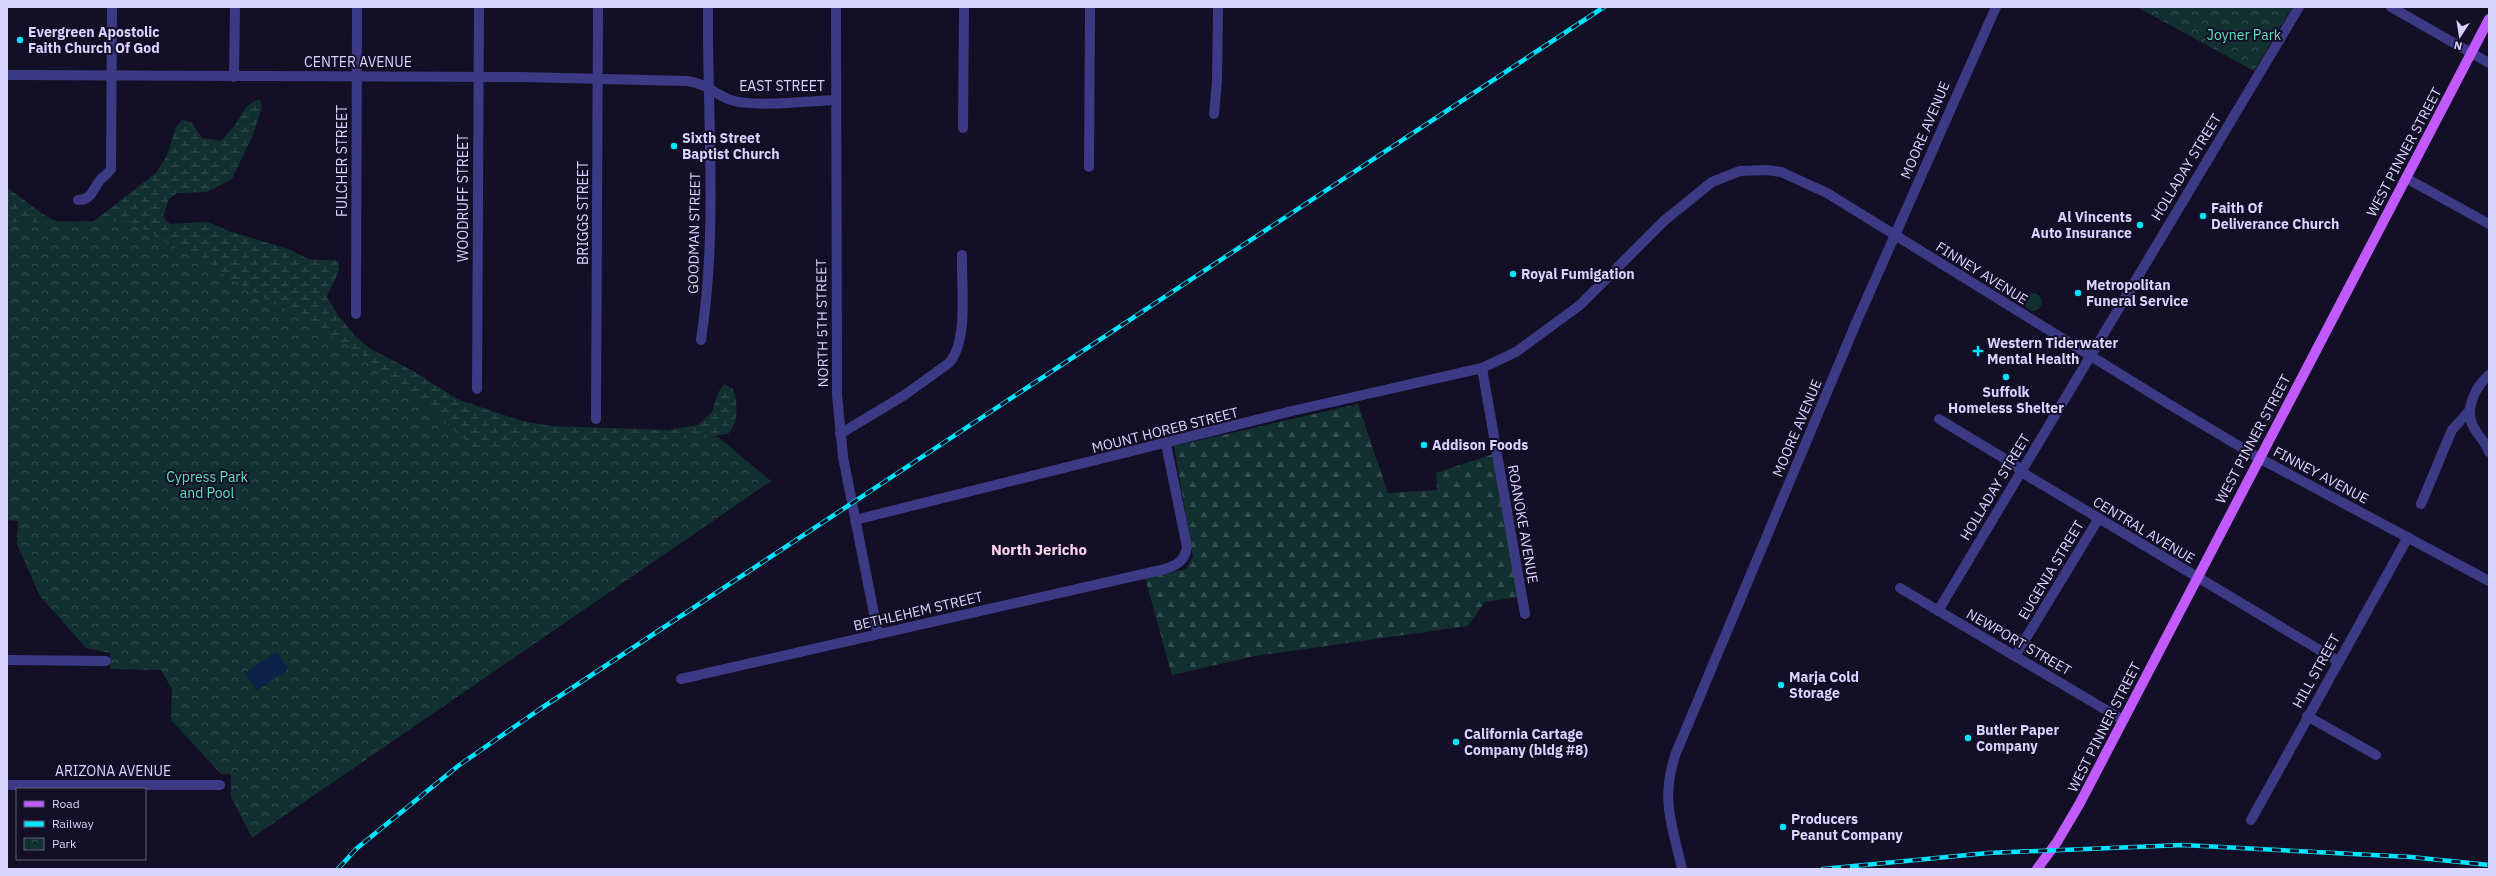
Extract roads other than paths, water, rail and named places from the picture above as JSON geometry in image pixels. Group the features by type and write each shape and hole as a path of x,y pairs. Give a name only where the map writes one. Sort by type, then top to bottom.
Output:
{"main road":[{"name":"WEST PINNER STREET","path":"2037,869 2057,842 2080,803 2196,578 2489,19"}],"street":[{"path":"78,200 88,198 93,194 100,180 111,169 112,7"},
{"path":"234,7 234,77"},
{"name":"FULCHER STREET","path":"356,314 355,76 357,7"},
{"name":"WOODRUFF STREET","path":"477,389 479,7"},
{"name":"BRIGGS STREET","path":"596,419 598,7"},
{"name":"GOODMAN STREET","path":"701,340 710,250 708,7"},
{"name":"NORTH 5TH STREET","path":"836,7 836,334 840,434 855,520 878,634"},
{"path":"963,128 964,7"},
{"path":"1089,167 1090,7"},
{"path":"1214,114 1217,81 1218,7"},
{"name":"MOORE AVENUE","path":"1682,869 1667,798 1671,768 1895,235 1996,7"},
{"name":"HOLLADAY STREET","path":"1938,611 2299,7"},
{"path":"2391,7 2489,63"},
{"name":"CENTER AVENUE","path":"7,75 598,78 687,81 708,87"},
{"name":"EAST STREET","path":"708,87 722,96 745,102 835,100"},
{"name":"FINNEY AVENUE","path":"1482,368 1516,352 1580,305 1665,220 1700,190 1726,175 1755,170 1781,172 1827,193 2090,356 2259,458 2489,581"},
{"path":"2406,178 2489,224"},
{"path":"840,434 903,396 955,356 961,338 962,255"},
{"name":"MOUNT HOREB STREET","path":"855,520 1166,444 1292,411 1482,368"},
{"name":"ROANOKE AVENUE","path":"1482,368 1525,614"},
{"path":"2489,375 2481,383 2470,403 2469,411 2472,424 2486,442 2489,452"},
{"path":"2421,504 2452,430 2469,411"},
{"name":"CENTRAL AVENUE","path":"1939,419 2196,578 2338,661"},
{"name":"BETHLEHEM STREET","path":"681,679 1161,570 1183,560 1187,547 1166,444"},
{"name":"EUGENIA STREET","path":"2015,656 2098,518"},
{"name":"HILL STREET","path":"2251,820 2307,716 2408,537"},
{"name":"NEWPORT STREET","path":"1900,588 2123,720"},
{"path":"7,660 106,661"},
{"path":"2307,716 2376,755"},
{"name":"ARIZONA AVENUE","path":"7,785 220,785"}],"water":[{"path":"277,652 288,669 257,690 245,673"}],"railway":[{"path":"338,869 356,849 458,766 540,709 1604,7"},
{"path":"1823,869 1988,853 2183,845 2411,857 2489,865"}],"place":[{"name":"Evergreen Apostolic Faith Church Of God","path":"20,40"},
{"name":"Sixth Street Baptist Church","path":"674,146"},
{"name":"Faith Of Deliverance Church","path":"2203,216"},
{"name":"Al Vincents Auto Insurance","path":"2140,225"},
{"name":"Royal Fumigation","path":"1513,274"},
{"name":"Metropolitan Funeral Service","path":"2078,293"},
{"name":"Western Tiderwater Mental Health","path":"1978,351"},
{"name":"Suffolk Homeless Shelter","path":"2006,377"},
{"name":"Addison Foods","path":"1424,445"},
{"name":"Marja Cold Storage","path":"1781,685"},
{"name":"Butler Paper Company","path":"1968,738"},
{"name":"California Cartage Company (bldg #8)","path":"1456,742"},
{"name":"Producers Peanut Company","path":"1783,827"}],"district":[{"name":"North Jericho","path":"1039,550"}],"park label":[{"name":"Joyner Park","path":"2244,35"},
{"name":"Cypress Park and Pool","path":"207,486"}]}
